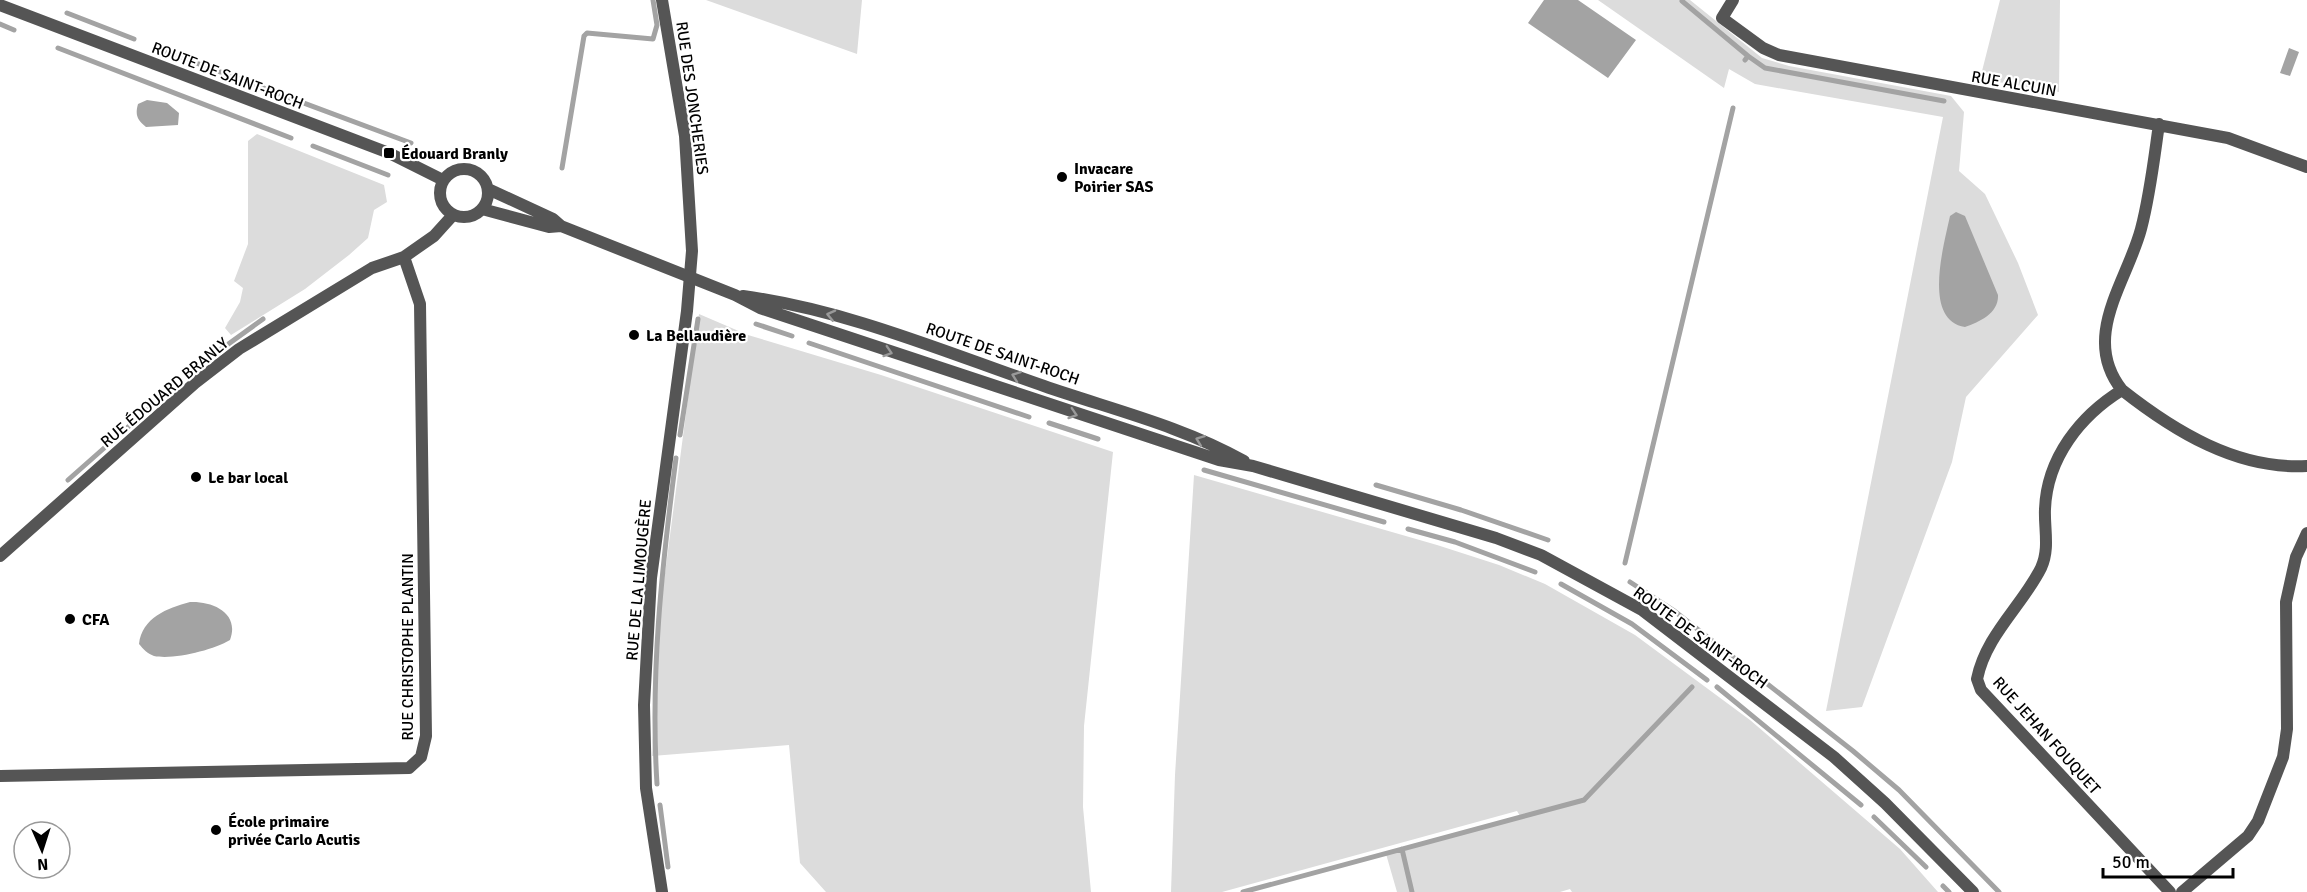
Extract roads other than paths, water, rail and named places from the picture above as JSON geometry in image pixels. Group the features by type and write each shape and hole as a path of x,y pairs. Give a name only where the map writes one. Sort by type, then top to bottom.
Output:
{"street":[{"name":"RUE DES JONCHERIES","path":"662,0 685,136 692,251 691,275"},
{"name":"RUE ALCUIN","path":"1733,0 1722,18 1762,48 1779,56 2228,138 2307,167"},
{"name":"ROUTE DE SAINT-ROCH","path":"0,5 389,153 443,180"},
{"path":"2159,124 2140,235 2105,325 2105,345 2110,370 2122,390 2163,420 2227,453 2254,461 2307,466"},
{"path":"456,170 472,171 480,175 488,189 482,209 469,217 453,215 441,204 440,188 443,180 456,170"},
{"name":"ROUTE DE SAINT-ROCH","path":"488,189 553,219 561,226 691,275 770,312 1037,402 1219,460 1253,466 1496,538 1540,555 1642,610 1834,757 1885,803 1973,892"},
{"name":"ROUTE DE SAINT-ROCH","path":"482,209 549,226 561,226"},
{"name":"RUE ÉDOUARD BRANLY","path":"0,556 186,391 239,349 372,268 404,257 434,236 453,215"},
{"name":"RUE CHRISTOPHE PLANTIN","path":"0,776 409,768 422,758 426,736 420,304 404,257"},
{"name":"RUE DE LA LIMOUGÈRE","path":"662,892 646,788 644,705 651,578 691,275"},
{"name":"ROUTE DE SAINT-ROCH","path":"735,295 877,326 1153,422 1223,449 1253,466"},
{"name":"RUE JEHAN FOUQUET","path":"2122,390 2089,416 2059,454 2047,488 2045,558 2033,582 1992,639 1977,679 1981,690 2170,892"},
{"path":"2182,892 2248,836 2258,821 2283,757 2287,729 2286,602 2296,557 2307,533"}],"waterway":[{"path":"562,168 584,36 587,33 653,39 657,25 653,0"},
{"path":"1682,1 1748,56 1745,60"},
{"path":"67,13 134,39"},
{"path":"0,24 14,30"},
{"path":"58,48 291,138"},
{"path":"156,48 411,143"},
{"path":"1748,56 1765,68 1944,101"},
{"path":"1625,563 1733,108"},
{"path":"313,146 388,175"},
{"path":"227,345 263,319"},
{"path":"680,435 698,319"},
{"path":"756,324 792,336"},
{"path":"809,343 1029,417"},
{"path":"202,363 221,349"},
{"path":"68,480 154,404"},
{"path":"1049,423 1098,439"},
{"path":"657,784 656,661 666,539 676,458"},
{"path":"1204,470 1384,522"},
{"path":"1376,485 1461,510 1548,540"},
{"path":"1408,529 1455,542 1535,572"},
{"path":"1630,582 1673,610 1853,751 1899,790 1999,892"},
{"path":"1561,584 1632,624 1707,680"},
{"path":"1243,892 1584,800 1692,687"},
{"path":"1717,687 1861,805"},
{"path":"660,805 668,867"},
{"path":"1874,817 1926,867"},
{"path":"1402,849 1412,892"},
{"path":"1943,886 1949,892"}],"place":[{"name":"Édouard Branly","path":"389,153"},
{"name":"Invacare Poirier SAS","path":"1062,177"},
{"name":"La Bellaudière","path":"634,335"},
{"name":"Le bar local","path":"196,477"},
{"name":"CFA","path":"70,619"},
{"name":"École primaire privée Carlo Acutis","path":"216,830"}]}
